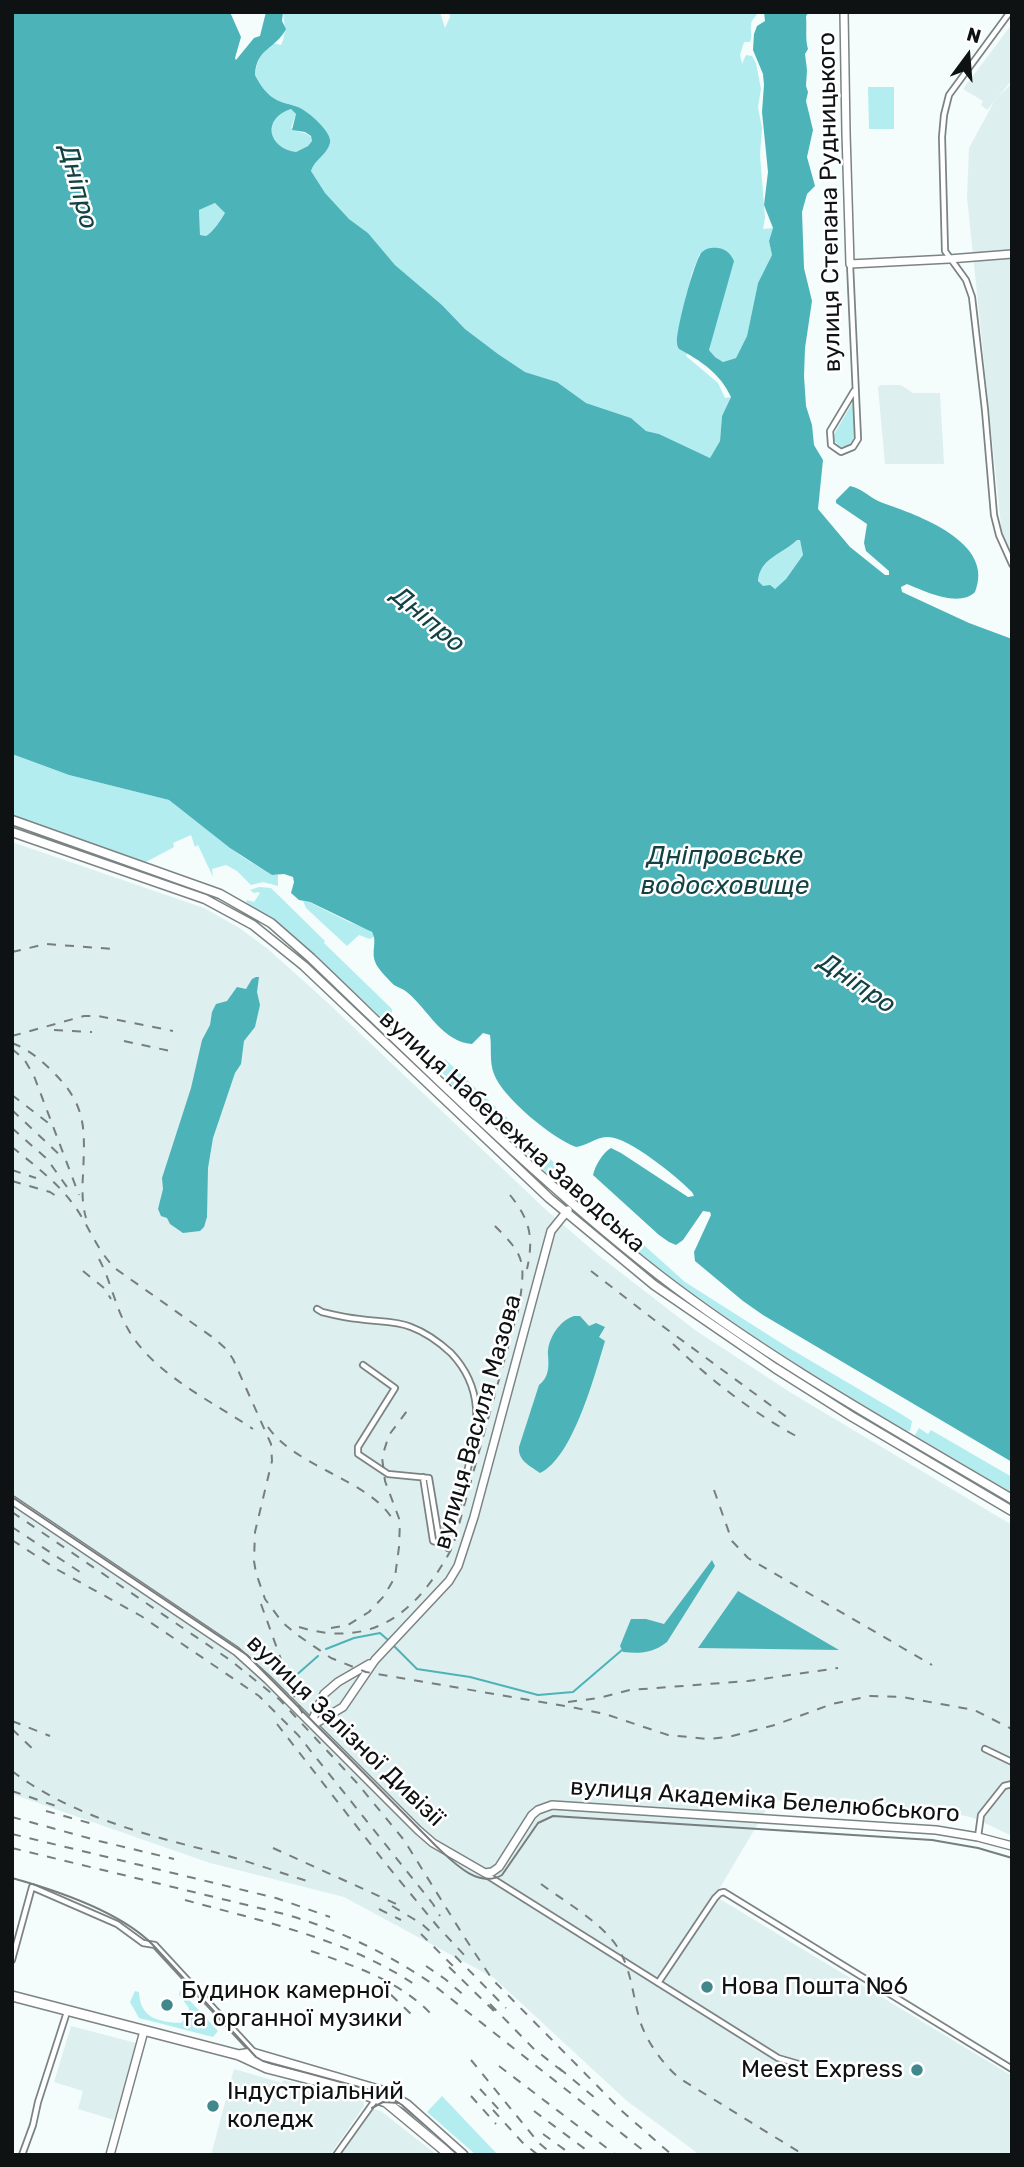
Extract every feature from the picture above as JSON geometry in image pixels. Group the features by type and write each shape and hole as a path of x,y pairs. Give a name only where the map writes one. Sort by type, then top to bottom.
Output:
{"highway":[{"path":"12,1996 239,2055 267,2068 378,2093 450,2155"},
{"path":"239,2055 248,2053 260,2056 378,2093 407,2105 463,2155"}],"main road":[{"name":"вулиця Набережна Заводська","path":"12,820 209,889 260,916 288,936 573,1204 661,1276 770,1352 1012,1499"},
{"name":"вулиця Набережна Заводська","path":"12,832 205,899 259,929 304,966 566,1213 654,1285 775,1368 851,1416 1012,1511"}],"street":[{"name":"вулиця Степана Рудницького","path":"844,12 854,391 858,439 850,450 837,451 831,445 830,432 854,391"},
{"path":"1010,12 949,95 942,137 945,251 949,260 967,280 972,298 994,515 999,535 1012,564"},
{"path":"850,264 949,260 1012,254"},
{"name":"вулиця Василя Мазова","path":"312,1724 343,1707 375,1660 449,1581 462,1555 551,1234 573,1204"},
{"path":"317,1309 360,1320 396,1323 426,1333 442,1344 471,1380 477,1423 460,1501 445,1534 445,1543 449,1548"},
{"path":"363,1365 395,1388 358,1447 358,1454 388,1474 423,1477 433,1541 462,1555"},
{"name":"вулиця Залізної Дивізії","path":"12,1500 236,1651 433,1843 778,2058 802,2065"},
{"name":"вулиця Василя Мазова","path":"312,1724 320,1700 330,1688 375,1660"},
{"path":"985,1749 1012,1762"},
{"path":"978,1837 981,1815 1004,1786 1012,1784"},
{"name":"вулиця Академіка Белелюбського","path":"485,1873 492,1872 502,1864 532,1815 552,1805 923,1829 978,1837 1012,1846"},
{"path":"12,1960 32,1888 117,1924 143,1943 155,1945 260,2056"},
{"path":"658,1983 715,1898 724,1892 1012,2068"},
{"path":"22,2155 68,2011"},
{"path":"110,2155 144,2031"},
{"path":"239,2055 247,2045"},
{"path":"335,2155 378,2093"}],"shaded area":[{"path":"283,12 440,12 445,28 450,17 449,12 758,12 751,24 750,42 744,42 740,55 742,64 746,55 752,56 761,89 758,107 762,128 760,155 765,218 763,229 773,228 769,241 772,255 758,283 747,336 736,358 723,362 709,350 711,341 700,253 692,273 676,343 679,349 687,353 686,356 718,383 725,398 731,397 722,416 720,441 710,458 659,434 646,431 631,418 586,403 557,382 525,372 498,354 465,329 442,305 395,265 368,233 349,219 324,193 311,171 328,147 330,139 318,123 302,109 269,95 255,75 258,61 266,50 273,43 281,45 283,41"},
{"path":"1012,24 1012,80 987,110 981,105 983,101 963,89"},
{"path":"1012,83 1012,556 1002,535 967,197 969,148 995,100"},
{"path":"868,87 894,87 894,129 869,129"},
{"path":"291,109 296,114 291,128 308,135 312,141 296,152 279,145 272,133 275,119"},
{"path":"215,203 225,213 209,234 200,235 199,210"},
{"path":"901,385 913,393 940,393 944,464 885,464 878,387"},
{"path":"854,400 855,436 849,446 841,447 834,441 833,436"},
{"path":"800,540 803,555 786,579 775,589 763,587 758,582 763,567"},
{"path":"12,754 69,775 169,800 241,856 272,875 278,875 278,886 263,882 251,885 237,871 226,865 212,869 213,877 191,835 173,843 174,847 144,863 12,817"},
{"path":"12,842 204,908 238,927 268,949 328,1003 544,1208 598,1255 695,1330 793,1394 1012,1525 1012,1836 974,1818 961,1815 772,1800 715,1896 1012,2076 1012,2155 700,2155 627,2101 494,1978 344,1897 210,1863 12,1794"},
{"path":"259,887 271,888 392,1009 388,1020 384,1020 292,935 246,902 254,902 260,893 250,890"},
{"path":"303,901 368,929 375,936 370,939 359,935 347,946 306,908"},
{"path":"445,1059 585,1192 583,1206 574,1198 573,1193 571,1195 450,1083 437,1068"},
{"path":"587,1194 685,1282 912,1421 910,1431 801,1367 684,1287 586,1207"},
{"path":"919,1428 928,1434 931,1430 1012,1477 1012,1493 917,1437 915,1435"},
{"path":"180,1990 218,2031 213,2037 139,2018 130,2002 135,1991 139,1992 143,2008 152,2017 181,2023 189,2008 179,1995"},
{"path":"71,2026 136,2043 114,2120 78,2109 83,2091 54,2082"},
{"path":"234,2069 282,2083 283,2080 364,2101 364,2106 330,2155 211,2155"},
{"path":"442,2096 498,2155 476,2155 427,2112"},
{"path":"371,2108 381,2111 437,2155 338,2155"}],"water":[{"name":"Дніпровське водосховище","path":"12,12 230,12 241,37 236,60 254,38 260,36 266,12 283,12 282,21 286,29 259,59 255,75 269,95 302,109 328,134 330,143 311,171 325,193 349,219 368,233 395,265 442,305 465,329 525,372 557,382 586,403 631,418 646,431 659,434 710,458 720,441 722,416 731,397 709,368 679,349 677,337 682,312 702,252 714,248 728,252 734,261 709,350 723,362 736,358 747,336 758,283 772,255 769,241 773,228 764,205 768,172 762,112 764,85 763,74 753,50 754,34 757,26 765,21 764,12 809,12 806,16 806,101 813,130 807,157 815,186 807,194 802,212 804,268 812,301 804,376 806,406 814,445 823,460 818,509 850,547 885,575 889,575 889,571 866,551 864,543 867,524 836,503 850,486 950,533 964,545 974,559 978,574 975,592 968,597 951,598 907,584 901,587 902,592 969,623 1012,639 1012,1462 743,1301 695,1261 694,1252 710,1212 703,1211 683,1240 676,1245 659,1235 593,1175 602,1156 611,1148 688,1197 694,1196 692,1192 628,1143 604,1137 576,1147 529,1116 507,1094 494,1074 490,1035 483,1033 472,1044 453,1038 444,1031 405,990 394,985 378,967 374,960 372,932 310,902 299,900 291,893 293,877 284,874 272,875 230,848 169,800 69,775 12,754","holes":["291,109 296,114 292,130 305,132 311,136 312,141 296,152 279,145 272,133 275,119","215,203 225,213 206,236 200,235 199,210","800,540 803,555 786,579 775,589 770,585 763,586 758,581 763,567"]},
{"path":"259,977 257,992 260,1005 255,1027 244,1041 241,1064 235,1073 213,1138 208,1168 207,1217 200,1231 183,1233 161,1216 158,1209 163,1189 162,1178 212,1012 216,1004 227,1001 237,987 246,989"},
{"path":"574,1316 580,1316 589,1326 596,1323 605,1327 599,1337 605,1341 589,1393 572,1433 563,1451 540,1473 522,1459 519,1447 539,1385 548,1372 548,1349 552,1337 559,1326"},
{"path":"712,1560 715,1566 667,1642 646,1652 623,1652 620,1646 631,1619 646,1619 664,1624"},
{"path":"738,1591 839,1650 698,1648"}],"waterway":[{"path":"326,1649 354,1638 380,1633 388,1640"},
{"path":"394,1646 417,1669 470,1677 538,1695 573,1692 622,1650"},
{"path":"293,1678 318,1656"}],"tram line":[{"path":"12,1497 247,1655 436,1846 458,1866 475,1876 484,1879 502,1875 538,1823 553,1816 932,1840 978,1848 1012,1858"},
{"path":"12,1878 105,1912 139,1932 256,2057 385,2094 402,2105 458,2155"},
{"path":"372,2108 383,2102 399,2103"}],"railway":[{"path":"12,952 46,944 113,949"},
{"path":"12,1036 84,1016 98,1016 173,1031"},
{"path":"54,1030 92,1032"},
{"path":"124,1041 170,1051"},
{"path":"12,1043 38,1058 63,1083 78,1106 83,1130 82,1191 86,1218"},
{"path":"12,1049 24,1059 34,1076 79,1195"},
{"path":"12,1095 51,1125"},
{"path":"12,1110 62,1157"},
{"path":"12,1128 47,1159 67,1187"},
{"path":"12,1147 67,1196 103,1254 116,1269 215,1339 233,1359 271,1444 272,1461 255,1532 256,1573 265,1599 282,1622 331,1658 366,1672 605,1714 668,1735 708,1739 728,1737 775,1725 832,1704 870,1696 902,1697 974,1710 1012,1729"},
{"path":"12,1170 36,1178"},
{"path":"12,1181 50,1192 62,1200"},
{"path":"510,1195 529,1229 527,1269"},
{"path":"299,1627 326,1633 350,1633 372,1628 392,1619 425,1589 453,1546 519,1307 521,1291 520,1259 510,1242 490,1221"},
{"path":"99,1259 124,1321 139,1345 184,1385 253,1429"},
{"path":"83,1271 104,1288 111,1299"},
{"path":"591,1271 788,1418"},
{"path":"673,1344 731,1394 796,1436"},
{"path":"331,1628 348,1625 369,1612 384,1596 395,1577 400,1521 385,1481 382,1457 389,1435 407,1411"},
{"path":"268,1427 296,1453 368,1494 393,1520"},
{"path":"714,1490 732,1541 748,1558 932,1665"},
{"path":"12,1512 230,1660 280,1700 357,1783 404,1840 492,1979 623,2112 672,2155"},
{"path":"12,1527 83,1574"},
{"path":"12,1540 58,1570 141,1616 259,1696 298,1735 440,1916"},
{"path":"261,1604 296,1701 305,1718"},
{"path":"568,1702 630,1690 748,1681 838,1668"},
{"path":"12,1721 50,1736"},
{"path":"277,1724 386,1864 468,1959"},
{"path":"12,1729 36,1752"},
{"path":"12,1771 57,1799 106,1821 307,1881"},
{"path":"12,1791 59,1807"},
{"path":"46,1811 93,1824"},
{"path":"12,1817 174,1859"},
{"path":"12,1834 276,1898 330,1917"},
{"path":"12,1848 284,1914 360,1942 431,1983 649,2155"},
{"path":"273,1848 403,1907"},
{"path":"541,1884 591,1920 616,1945 629,1972 643,2029 656,2052 673,2072 804,2155"},
{"path":"185,1900 275,1924 334,1944 417,1986"},
{"path":"392,1906 422,1924 435,1936"},
{"path":"379,1909 401,1920"},
{"path":"421,1934 458,1971"},
{"path":"311,1951 391,1984 432,2015"},
{"path":"455,1956 506,2008"},
{"path":"426,1966 467,1998"},
{"path":"449,1967 494,2011"},
{"path":"376,1985 388,1992 413,2016"},
{"path":"490,2004 533,2048 567,2075"},
{"path":"471,2060 538,2142 553,2155"},
{"path":"499,2066 616,2155"},
{"path":"559,2068 594,2097"},
{"path":"480,2089 504,2115"},
{"path":"471,2096 496,2124"},
{"path":"493,2110 522,2142 538,2155"},
{"path":"534,2111 593,2155"},
{"path":"543,2134 572,2155"}],"place":[{"name":"Нова Пошта №6","path":"707,1987"},
{"name":"Будинок камерної та органної музики","path":"167,2005"},
{"name":"Meest Express","path":"917,2070"},
{"name":"Індустріальний коледж","path":"213,2106"}],"water label":[{"name":"Дніпро","path":"78,187"},
{"name":"Дніпро","path":"428,620"},
{"name":"Дніпро","path":"857,984"}]}
